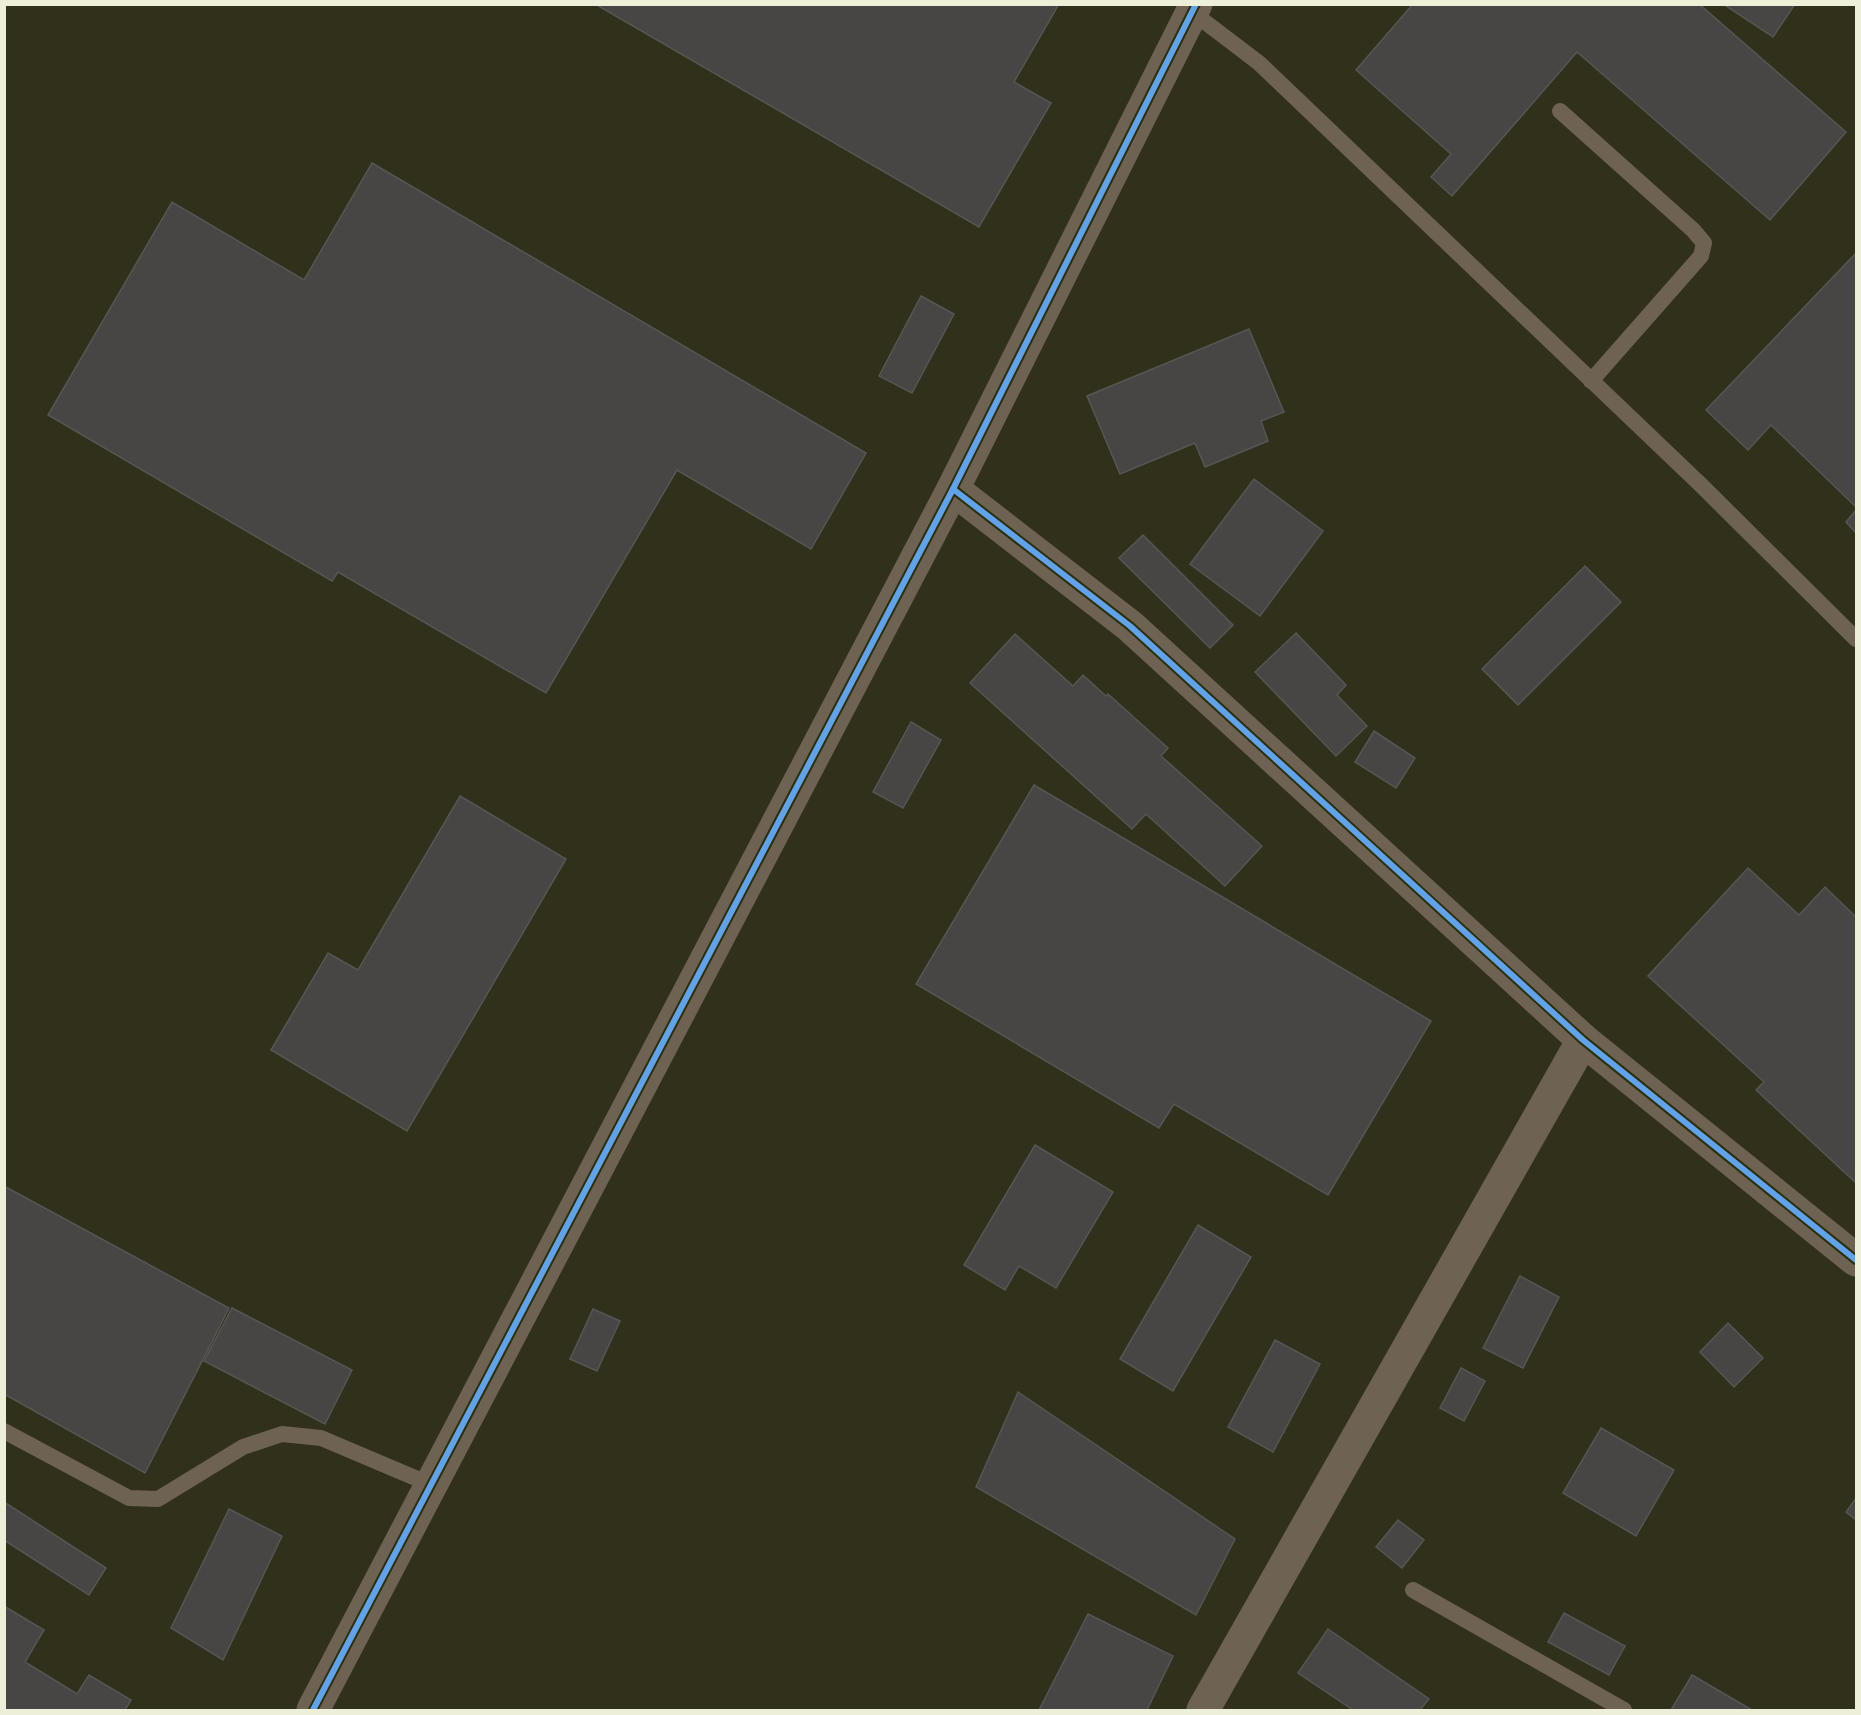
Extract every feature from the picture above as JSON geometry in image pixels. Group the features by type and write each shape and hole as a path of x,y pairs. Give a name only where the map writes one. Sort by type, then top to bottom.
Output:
{"street":[{"path":"313,1710 953,489 1194,8"},
{"path":"953,489 1130,626 1583,1040 1857,1260"},
{"path":"1203,1710 1583,1040"}],"lane":[{"path":"1194,8 1259,63 1702,486 1857,639"},
{"path":"1560,111 1693,230 1704,243 1701,256 1591,381"},
{"path":"4,1431 129,1498 158,1499 243,1447 282,1434 321,1438 432,1485"},
{"path":"1413,1590 1624,1710"}],"building":[{"path":"595,4 1059,4 1014,82 1051,103 979,227"},
{"path":"1413,4 1699,4 1846,132 1770,220 1577,52 1452,196 1431,177 1451,154 1356,70"},
{"path":"1723,4 1795,4 1773,37"},
{"path":"372,163 866,453 811,549 677,470 546,693 338,572 332,581 48,415 172,202 304,280"},
{"path":"1856,253 1856,507 1771,425 1748,450 1706,410"},
{"path":"921,296 954,314 912,393 879,376"},
{"path":"1249,329 1284,412 1261,421 1268,441 1205,467 1195,443 1120,474 1087,396"},
{"path":"1254,479 1323,531 1260,616 1190,564"},
{"path":"1856,510 1856,533 1846,522"},
{"path":"1143,535 1233,625 1210,648 1119,558"},
{"path":"1585,566 1621,602 1518,705 1482,669"},
{"path":"1296,633 1346,685 1337,695 1367,726 1336,756 1255,672"},
{"path":"1015,634 1073,686 1083,675 1106,696 1108,694 1168,748 1161,756 1262,846 1225,886 1146,814 1132,829 970,683"},
{"path":"911,722 941,740 903,808 873,792"},
{"path":"1374,731 1415,758 1396,788 1355,762"},
{"path":"1034,785 1431,1021 1328,1195 1174,1104 1159,1128 916,984"},
{"path":"460,796 566,859 407,1131 271,1050 328,953 358,970"},
{"path":"1748,868 1799,915 1825,887 1856,917 1856,1183 1756,1090 1764,1082 1648,976"},
{"path":"1035,1145 1113,1192 1056,1288 1019,1266 1005,1290 964,1265"},
{"path":"4,1186 229,1308 145,1473 4,1394"},
{"path":"1198,1225 1251,1257 1173,1391 1120,1359"},
{"path":"1520,1276 1559,1297 1523,1368 1483,1348"},
{"path":"232,1308 352,1370 325,1424 204,1361"},
{"path":"593,1309 620,1321 597,1371 570,1359"},
{"path":"1728,1323 1763,1358 1734,1387 1700,1352"},
{"path":"1275,1340 1320,1364 1273,1452 1228,1427"},
{"path":"1461,1368 1485,1381 1464,1421 1440,1408"},
{"path":"1018,1392 1235,1539 1196,1615 976,1487"},
{"path":"1601,1428 1674,1470 1636,1536 1563,1493"},
{"path":"1856,1498 1856,1520 1846,1512"},
{"path":"4,1502 106,1568 89,1595 4,1540"},
{"path":"229,1509 282,1536 223,1660 171,1628"},
{"path":"1398,1520 1424,1540 1402,1568 1376,1547"},
{"path":"4,1606 44,1630 25,1662 77,1694 89,1675 131,1700 125,1710 4,1710"},
{"path":"1564,1613 1625,1646 1609,1675 1548,1642"},
{"path":"1088,1614 1173,1656 1147,1710 1039,1710"},
{"path":"1328,1629 1429,1699 1420,1710 1353,1710 1298,1673"},
{"path":"1692,1675 1752,1710 1671,1710"}],"cycle path":[{"path":"313,1710 953,489 1196,4"},
{"path":"953,489 1130,626 1583,1040 1856,1260"}]}
